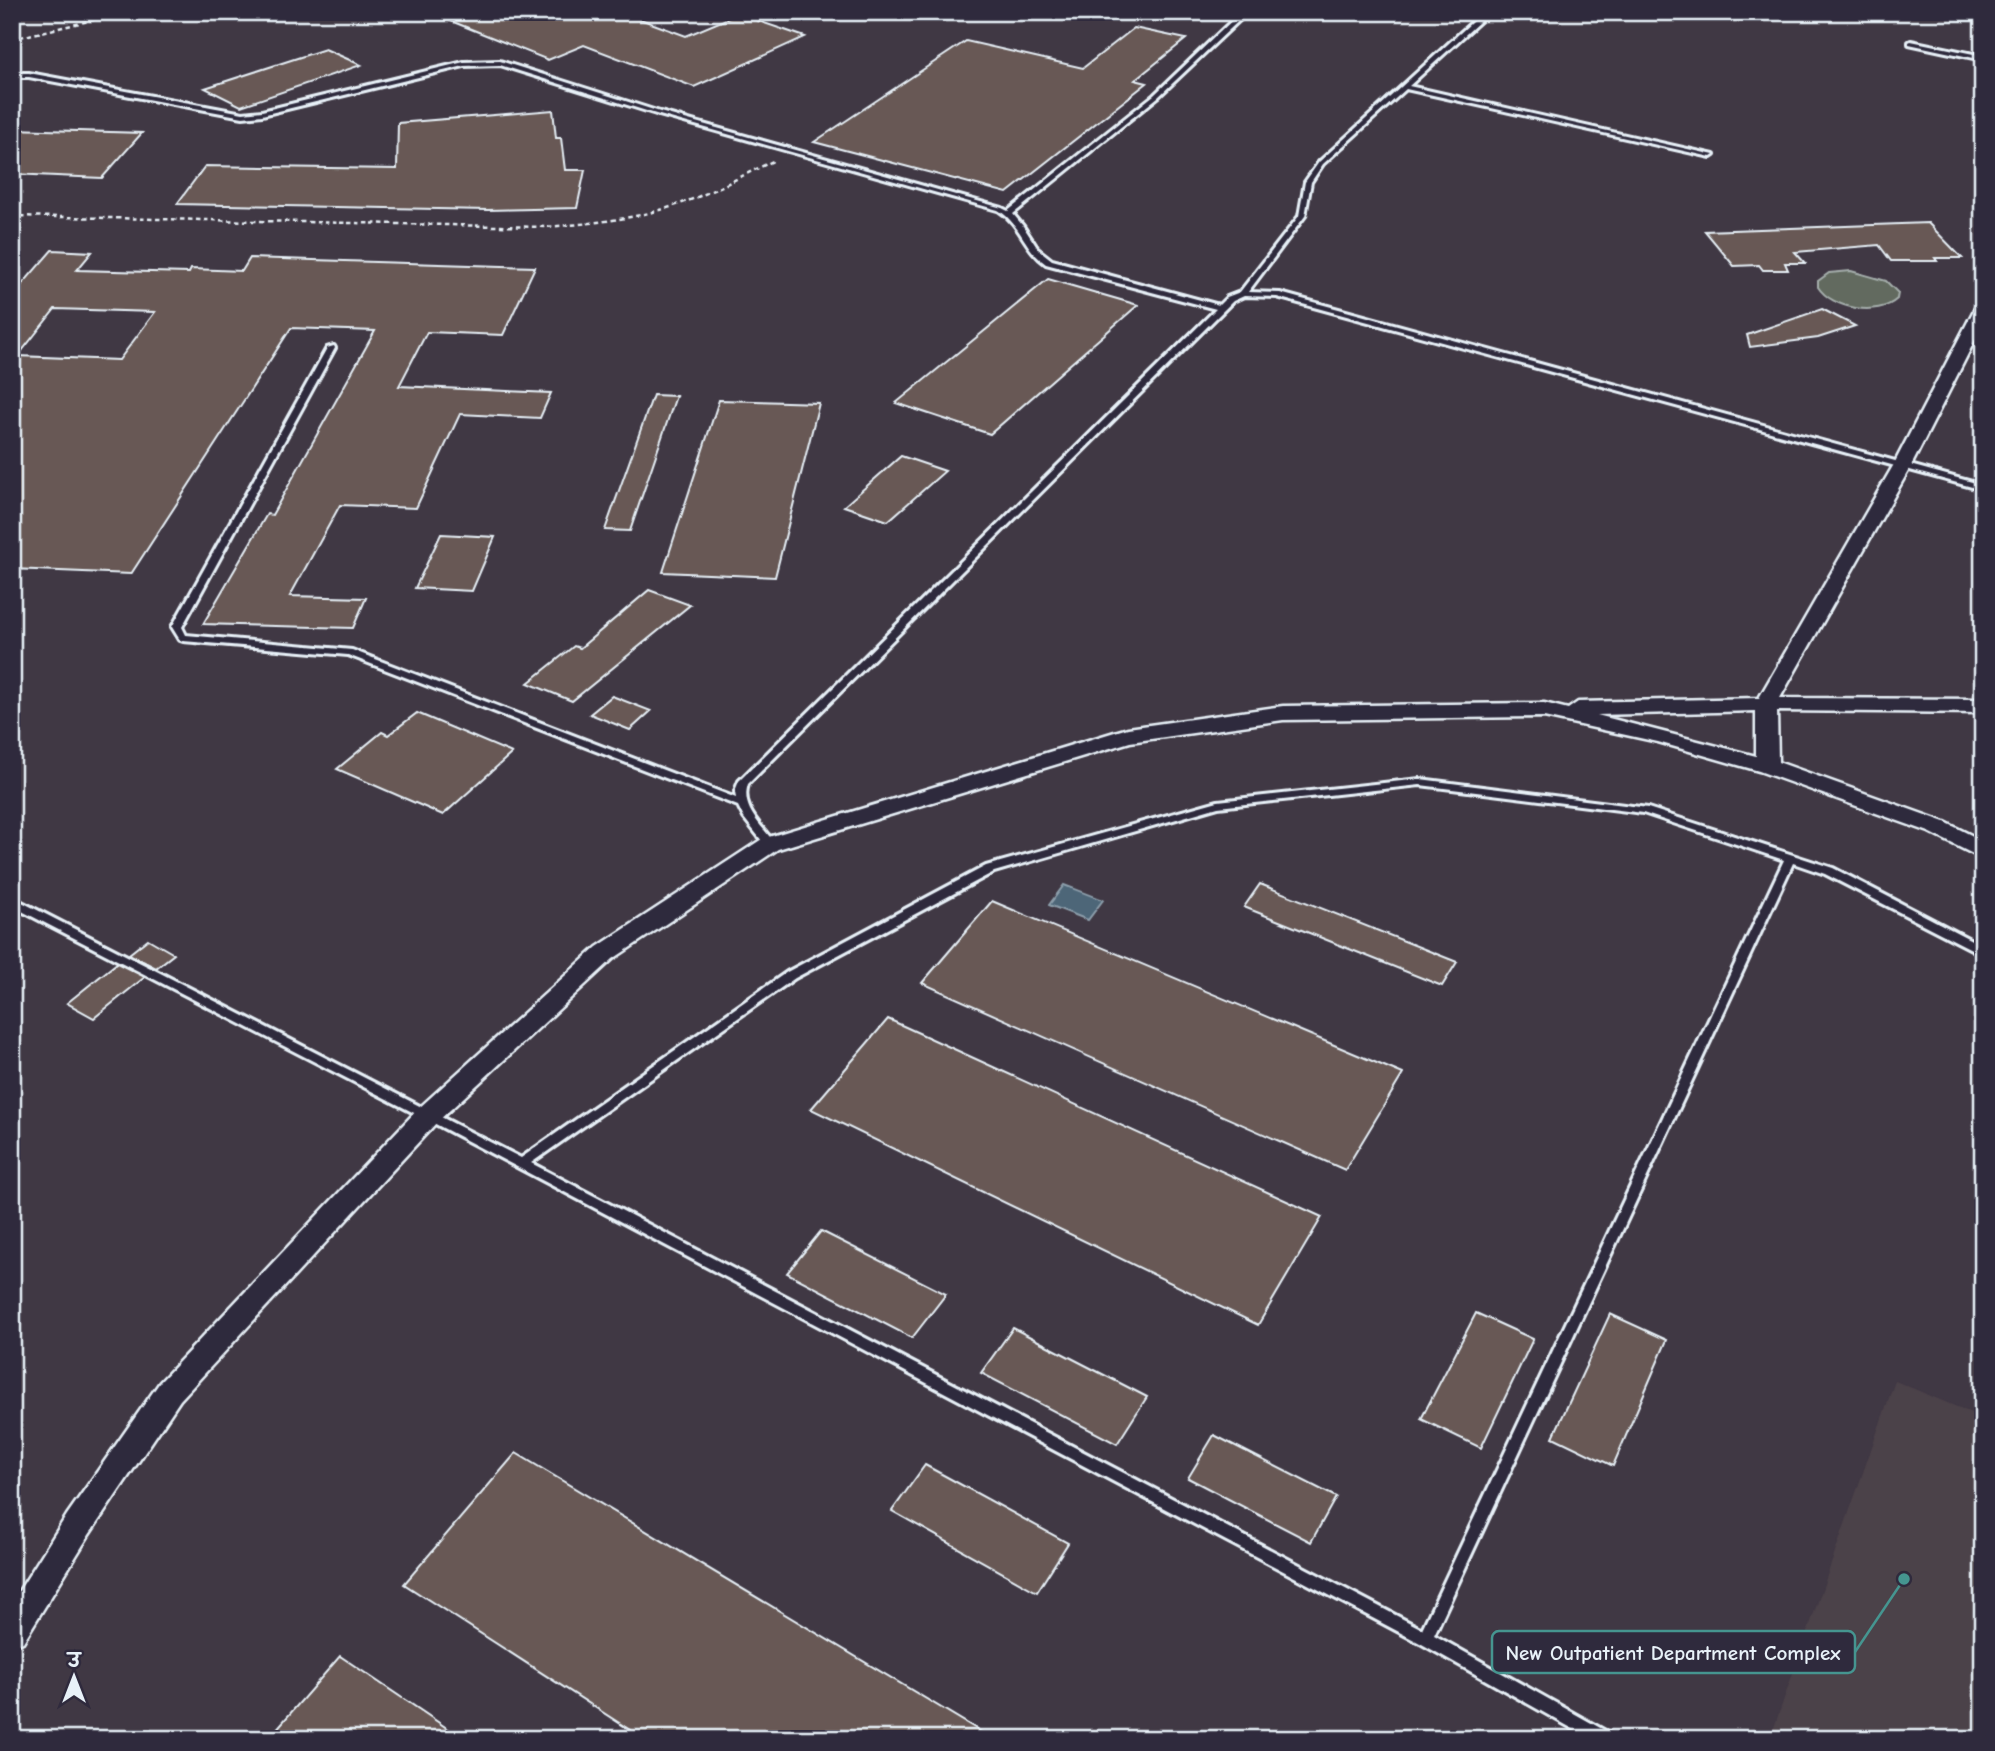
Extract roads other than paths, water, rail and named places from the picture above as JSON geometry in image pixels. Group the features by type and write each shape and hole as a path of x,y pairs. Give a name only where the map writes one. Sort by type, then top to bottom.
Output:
{"street":[{"path":"1767,766 1766,704 1902,466 1983,308"},
{"path":"12,1630 78,1525 170,1391 428,1115 606,953 770,844 1128,735 1283,713 1766,704 1983,706"},
{"path":"1544,710 1660,736 1767,766 1937,827 1983,851"}],"lane":[{"path":"1010,213 1156,96 1245,12"},
{"path":"1243,294 1302,216 1308,182 1321,163 1487,12"},
{"path":"1911,43 1983,58"},
{"path":"12,75 29,75 243,115 262,113 464,64 500,63 794,152 1010,213 1041,258 1049,262 1220,308"},
{"path":"1406,87 1711,155"},
{"path":"770,844 740,803 739,793 743,783 1220,308 1230,299 1243,294 1277,295 1983,488"},
{"path":"331,348 177,627 183,638 349,652 740,803"},
{"path":"521,1164 791,975 990,869 1217,804 1420,782 1644,810 1829,871 1983,951"},
{"path":"1425,1637 1790,858"},
{"path":"12,901 428,1115 1425,1637 1605,1739"}],"water":[{"path":"1064,885 1103,900 1088,920 1049,905"}],"place":[{"name":"New Outpatient Department Complex","path":"1904,1579"}]}
